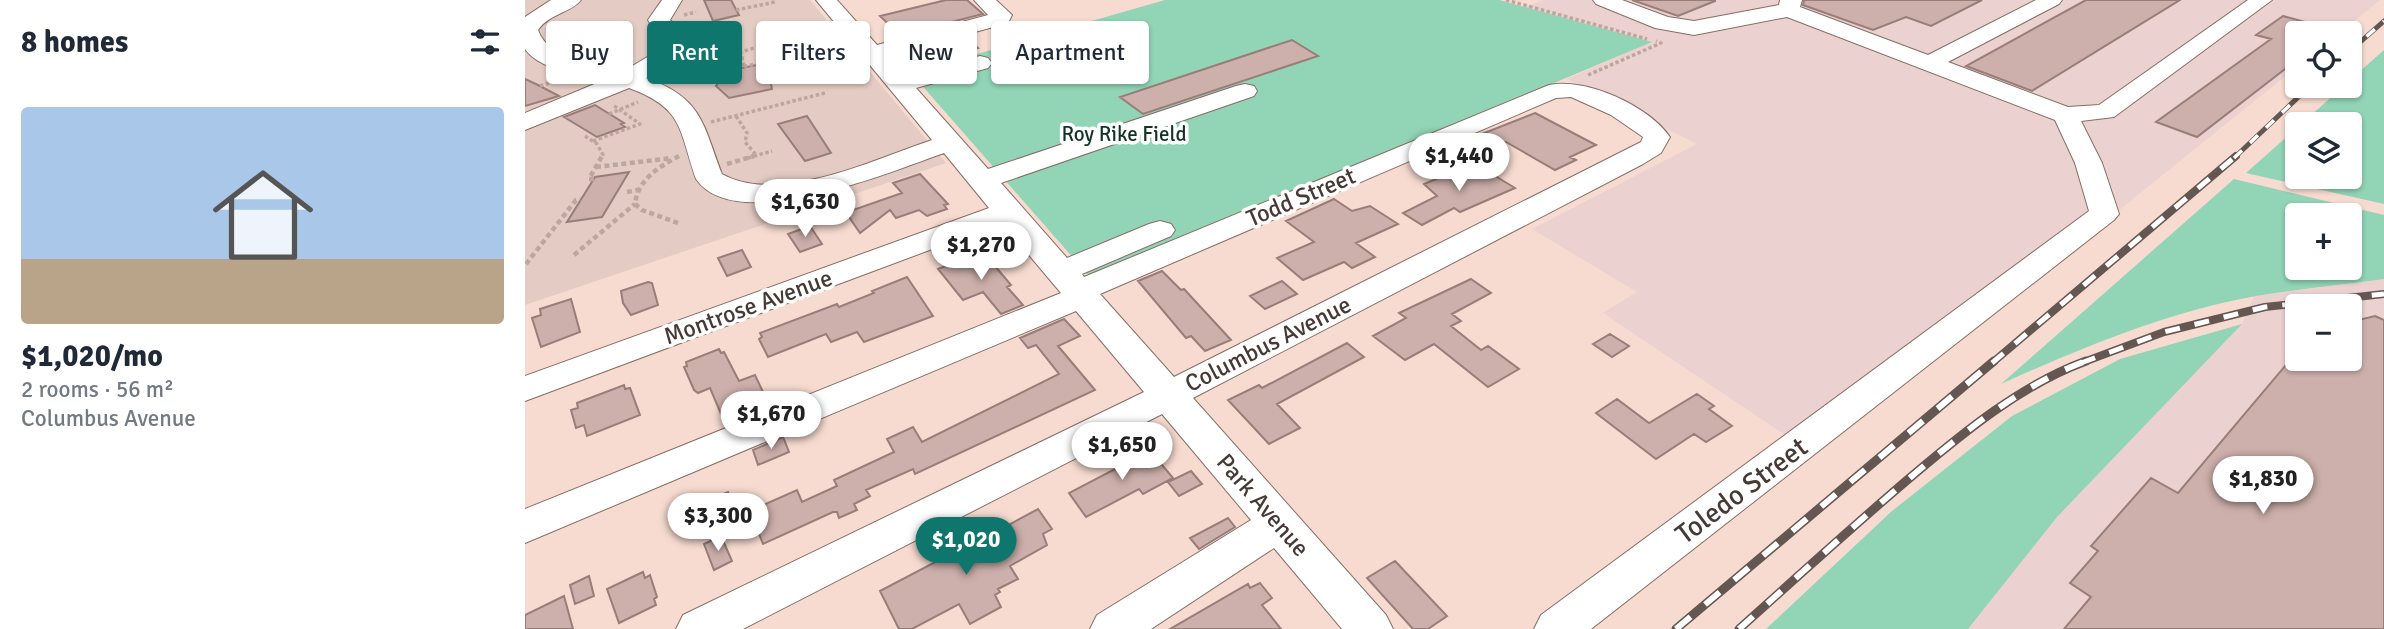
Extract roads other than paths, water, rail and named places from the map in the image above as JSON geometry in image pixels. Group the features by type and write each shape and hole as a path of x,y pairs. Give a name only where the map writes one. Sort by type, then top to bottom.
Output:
{"street":[{"path":"525,122 594,93 634,82 680,48 682,43 666,31 659,20 671,0"},
{"name":"Park Avenue","path":"825,0 902,85 1370,629"},
{"path":"873,53 1000,18 1001,15 984,0"},
{"path":"1603,0 1663,23 1694,29 1791,5 1810,20 2065,115 2105,112 2262,0"},
{"path":"1929,63 2052,0"},
{"path":"525,5 564,2"},
{"path":"564,2 533,20 527,30 530,41 543,55 634,82 678,105 701,148 710,179 735,191 775,194 821,184 951,142"},
{"path":"902,85 980,63"},
{"name":"Todd Street","path":"1075,286 1564,87"},
{"name":"Columbus Avenue","path":"699,629 1201,379 1621,164 1655,143 1657,137 1648,126 1585,94 1564,87"},
{"path":"984,180 1245,91"},
{"name":"Toledo Street","path":"1557,629 2104,214 2096,182 2078,137 2065,115"},
{"name":"Montrose Avenue","path":"525,389 1010,210"},
{"path":"525,527 1075,286 1160,230"},
{"path":"1113,629 1279,524"}],"railway":[{"path":"2362,40 2384,21"},
{"path":"2234,158 2297,98"},
{"path":"1992,363 2236,156"},
{"path":"2083,362 2164,332 2265,307 2384,294"},
{"path":"1676,629 1994,361"},
{"path":"1739,629 1890,495 1973,427 2016,396 2083,362"}],"park label":[{"name":"Roy Rike Field","path":"1124,134"}]}
